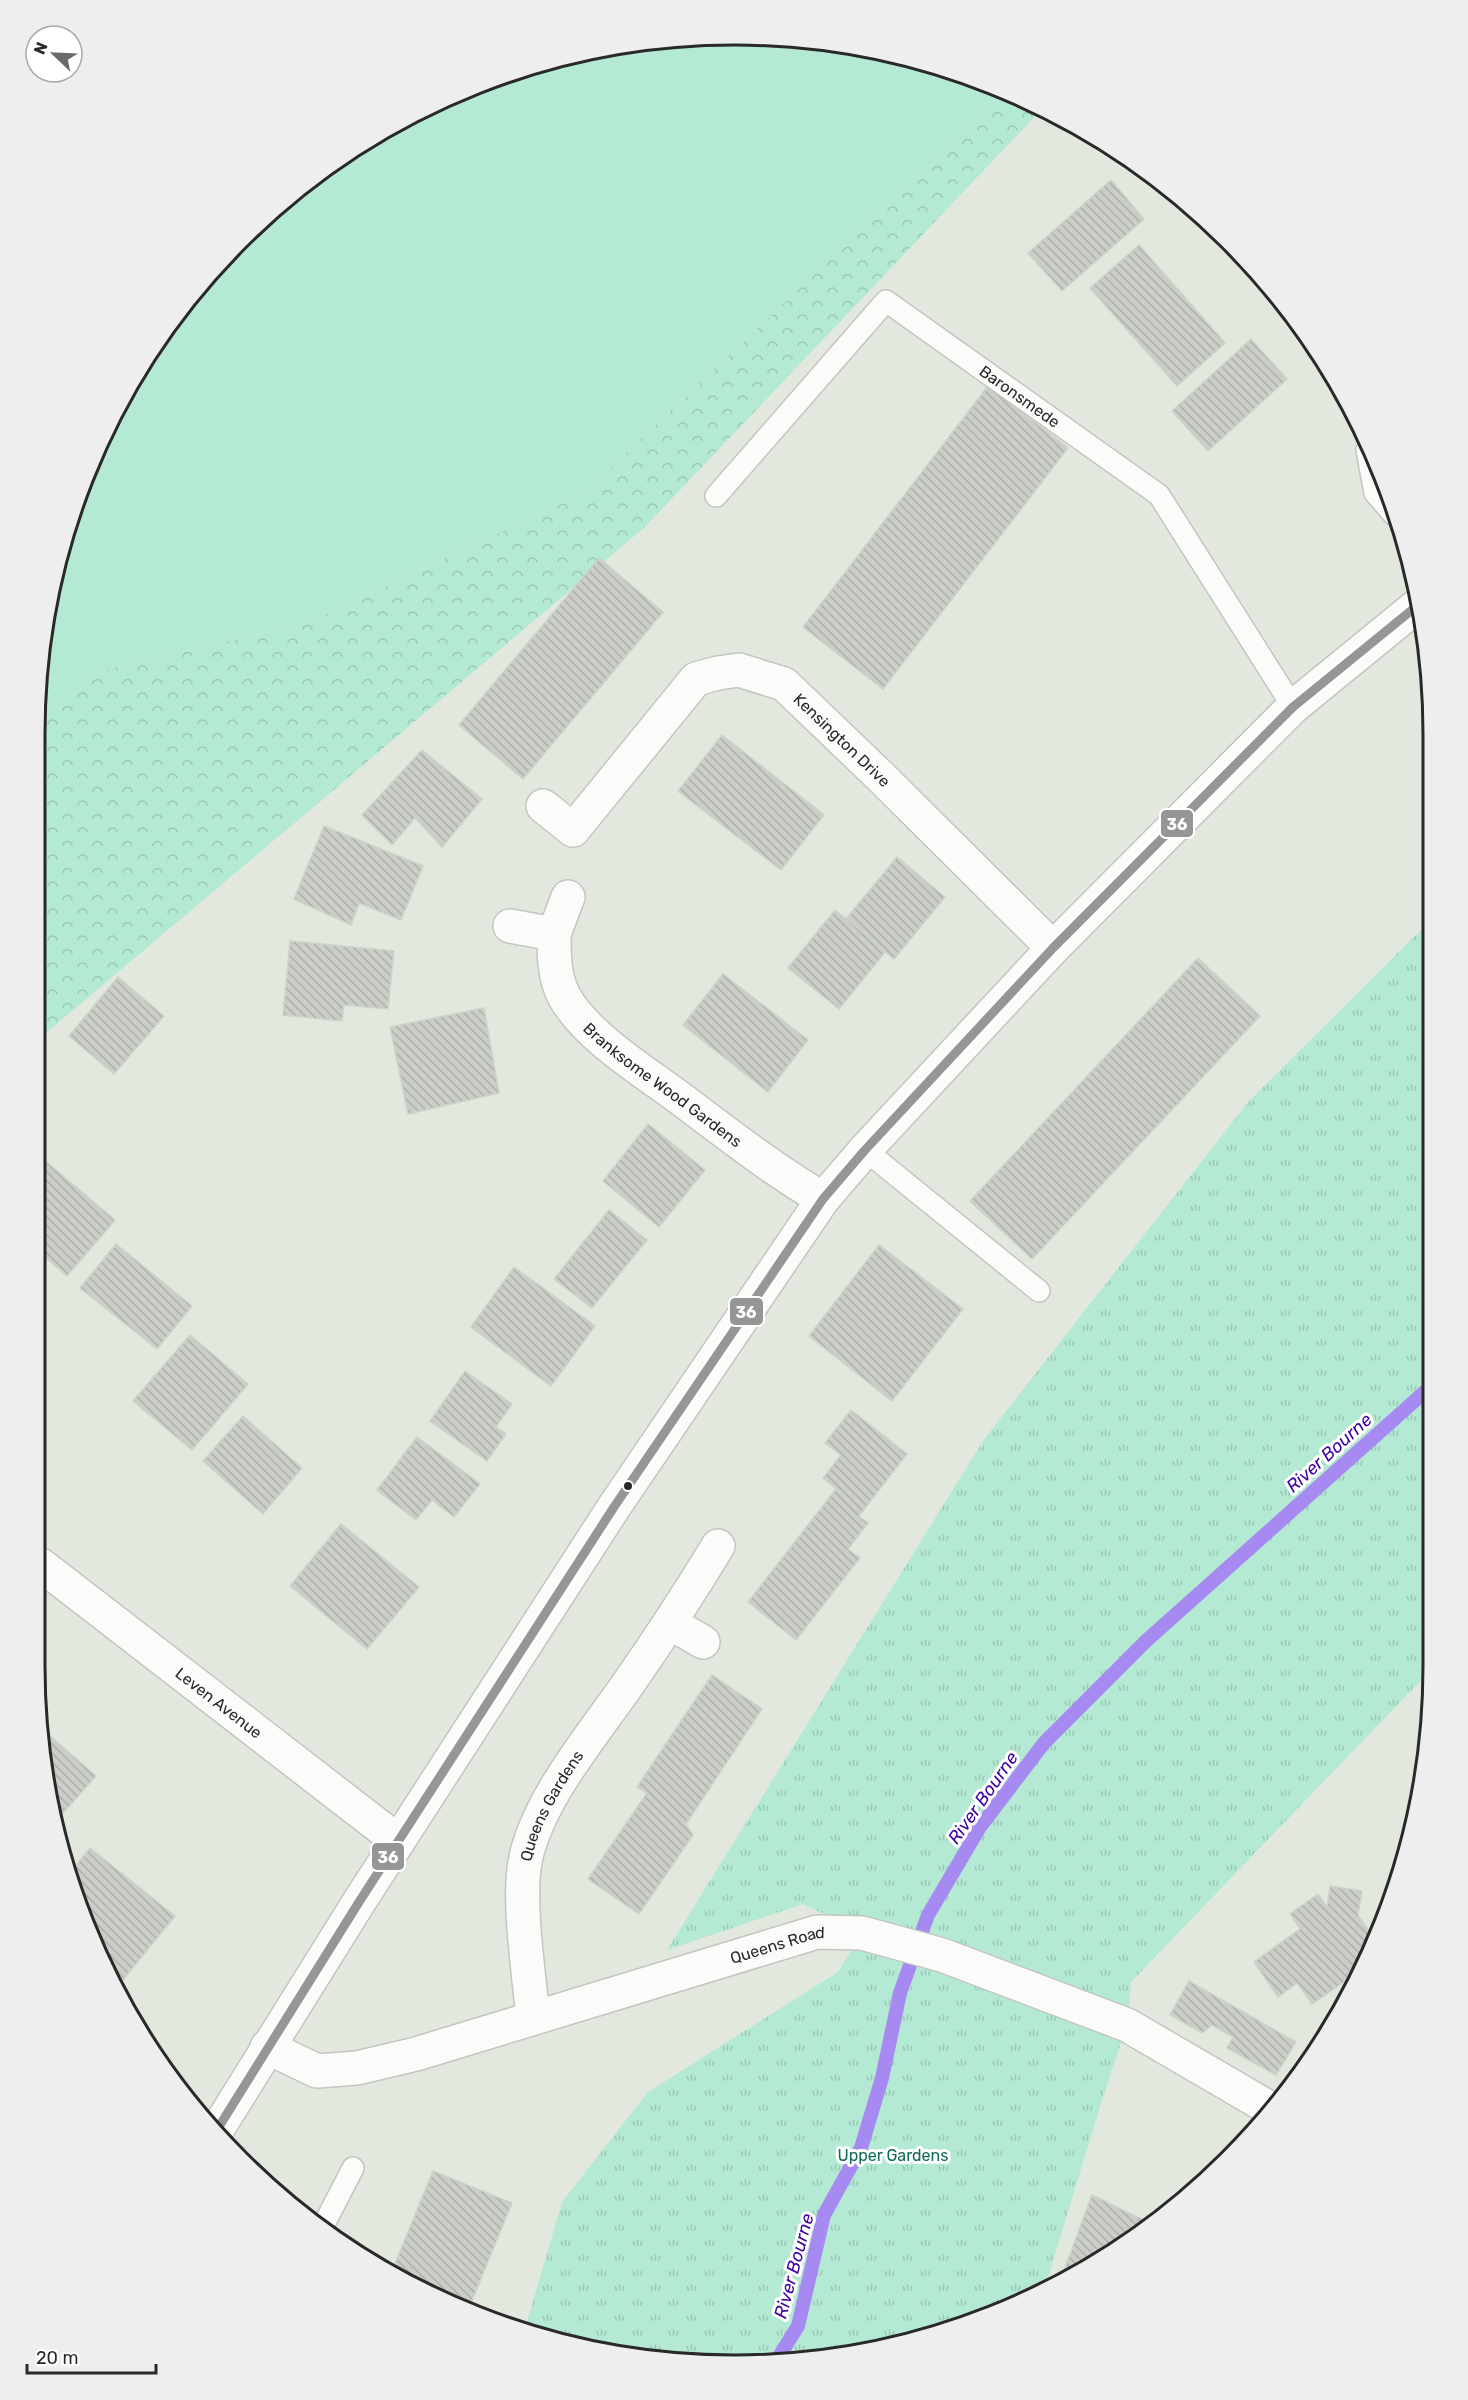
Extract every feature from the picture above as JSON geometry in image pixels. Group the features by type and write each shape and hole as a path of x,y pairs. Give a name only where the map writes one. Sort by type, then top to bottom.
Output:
{"street":[{"path":"220,2124 398,1841 614,1507 823,1199 865,1150 1053,948 1293,707 1412,610"},
{"name":"Kensington Drive","path":"543,806 573,830 696,679 739,670 784,684 1053,948"},
{"name":"Branksome Wood Gardens","path":"568,897 554,934 555,973 565,998 584,1021 620,1054 779,1172 823,1199"},
{"path":"510,926 554,934"},
{"name":"Queens Gardens","path":"533,2018 524,1908 524,1869 530,1842 547,1802 670,1623 718,1546"},
{"name":"Leven Avenue","path":"45,1569 398,1841"},
{"path":"670,1623 703,1642"},
{"name":"Queens Road","path":"267,2047 317,2071 357,2068 416,2054 818,1932 862,1933 942,1955 1127,2025 1264,2105"}],"lane":[{"name":"Baronsmede","path":"716,496 886,301 1159,495 1293,707"},
{"path":"1371,471 1376,493 1381,500"},
{"path":"865,1150 1039,1291"},
{"path":"326,2221 353,2168"}],"green space":[{"path":"689,46 779,46 868,58 912,68 1001,98 584,493 306,624 110,668 46,708 51,644 68,556 97,470 116,429 161,351 216,280 280,216 351,161 429,116 470,97 513,82 556,68 600,58"},
{"path":"1001,98 1037,115 645,527 45,1034 46,708 110,668 306,624 584,493"},
{"name":"Upper Gardens","path":"1423,928 1423,1678 1131,1982 1127,2025 1047,2279 998,2303 912,2332 868,2342 779,2354 689,2354 644,2349 600,2342 527,2322 562,2202 648,2092 838,1972 862,1933 803,1904 667,1950 985,1438 1249,1101"}],"building":[{"path":"1111,180 1144,219 1062,291 1028,253"},
{"path":"1139,245 1225,343 1177,386 1090,288"},
{"path":"1251,339 1287,379 1208,451 1172,411"},
{"path":"988,386 1068,448 883,689 803,627"},
{"path":"599,558 663,612 523,779 459,725"},
{"path":"722,735 824,815 781,870 678,791"},
{"path":"422,750 482,799 442,847 415,818 392,845 362,815"},
{"path":"324,826 423,866 401,920 359,903 351,925 294,899"},
{"path":"897,857 945,897 894,959 846,919"},
{"path":"835,910 886,951 839,1009 788,968"},
{"path":"290,941 394,951 388,1009 344,1005 342,1021 283,1015"},
{"path":"1198,958 1260,1016 1032,1259 970,1201"},
{"path":"723,974 808,1040 768,1092 683,1025"},
{"path":"118,977 164,1016 114,1074 69,1036"},
{"path":"484,1008 499,1093 408,1114 390,1027"},
{"path":"648,1124 705,1170 659,1227 603,1181"},
{"path":"45,1161 115,1220 67,1276 45,1257"},
{"path":"609,1210 647,1240 592,1308 554,1279"},
{"path":"116,1244 192,1306 157,1349 80,1288"},
{"path":"879,1245 963,1309 892,1401 809,1336"},
{"path":"514,1267 595,1326 551,1386 471,1327"},
{"path":"190,1335 248,1384 192,1450 133,1401"},
{"path":"465,1371 512,1404 496,1427 506,1434 487,1461 430,1421"},
{"path":"851,1410 907,1454 859,1516 868,1523 848,1549 860,1558 796,1640 748,1602 836,1489 823,1478 841,1455 825,1443"},
{"path":"243,1416 302,1468 263,1514 203,1461"},
{"path":"417,1437 480,1484 454,1517 432,1500 416,1520 377,1490"},
{"path":"341,1524 419,1587 367,1649 290,1586"},
{"path":"712,1675 762,1709 686,1824 693,1835 639,1914 588,1879 647,1793 637,1787"},
{"path":"49,1735 96,1776 61,1815"},
{"path":"90,1848 175,1916 123,1980 116,1971 97,1930 75,1866"},
{"path":"1330,1886 1362,1891 1358,1915 1370,1932 1348,1979 1312,2004 1297,1983 1278,1997 1254,1962 1300,1929 1290,1914 1318,1894 1327,1907"},
{"path":"1189,1981 1296,2042 1276,2075 1227,2048 1233,2037 1212,2025 1202,2033 1170,2015"},
{"path":"433,2171 512,2203 471,2303 394,2266"},
{"path":"1092,2195 1143,2220 1117,2239 1064,2271"}],"waterway":[{"name":"River Bourne","path":"781,2354 798,2326 824,2215 861,2148 882,2078 900,1993 928,1915 980,1827 1044,1743 1146,1641 1423,1393"}],"transit line":[{"name":"36","path":"220,2125 359,1902 614,1507 823,1199 865,1150 1053,948 1293,707 1412,610"}]}
